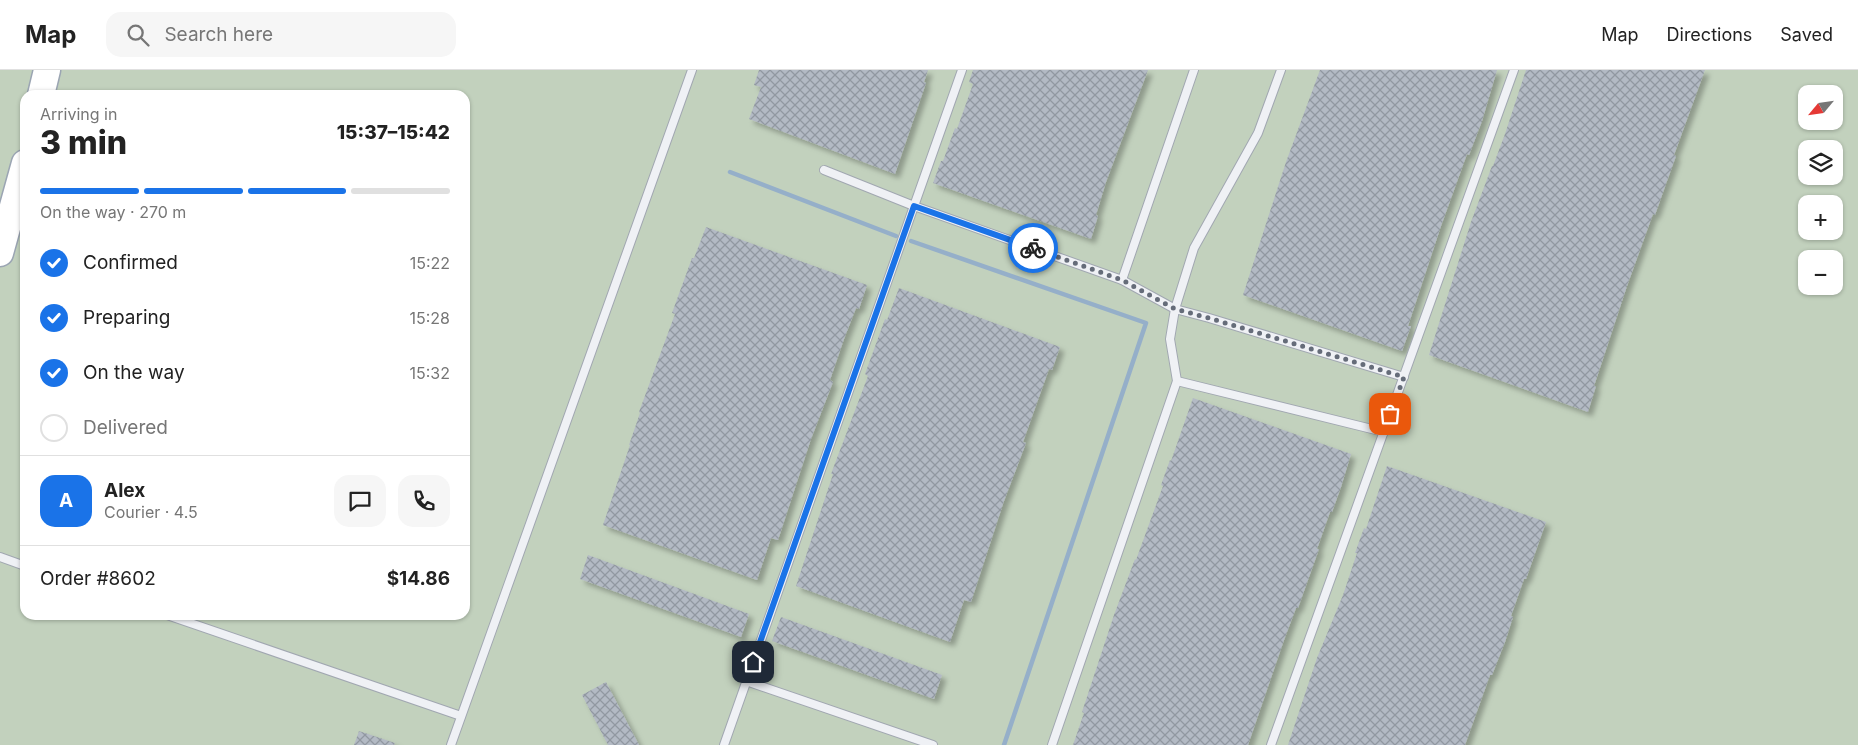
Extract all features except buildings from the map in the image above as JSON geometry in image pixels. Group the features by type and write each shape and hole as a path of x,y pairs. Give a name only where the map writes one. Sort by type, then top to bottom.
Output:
{"main road":[{"path":"42,90 47,70"},
{"path":"0,253 20,181"}],"lane":[{"path":"451,745 692,70"},
{"path":"724,745 962,70"},
{"path":"1122,280 1194,70"},
{"path":"1052,745 1177,381 1170,339 1175,309 1194,248 1258,133 1281,70"},
{"path":"1271,745 1514,70"},
{"path":"824,170 914,206 1122,280 1175,309 1404,377"},
{"path":"1177,381 1384,432"},
{"path":"0,557 20,564"},
{"path":"182,620 461,716"},
{"path":"746,681 933,745"}],"green space":[{"path":"0,70 1858,70 1858,745 0,745"}],"waterway":[{"path":"730,172 896,236"},
{"path":"911,241 1146,323 1004,745"}],"way so far":[{"path":"1033,248 1122,280 1175,309 1404,377 1390,414"}],"route":[{"path":"753,662 914,206 1033,248"}]}
